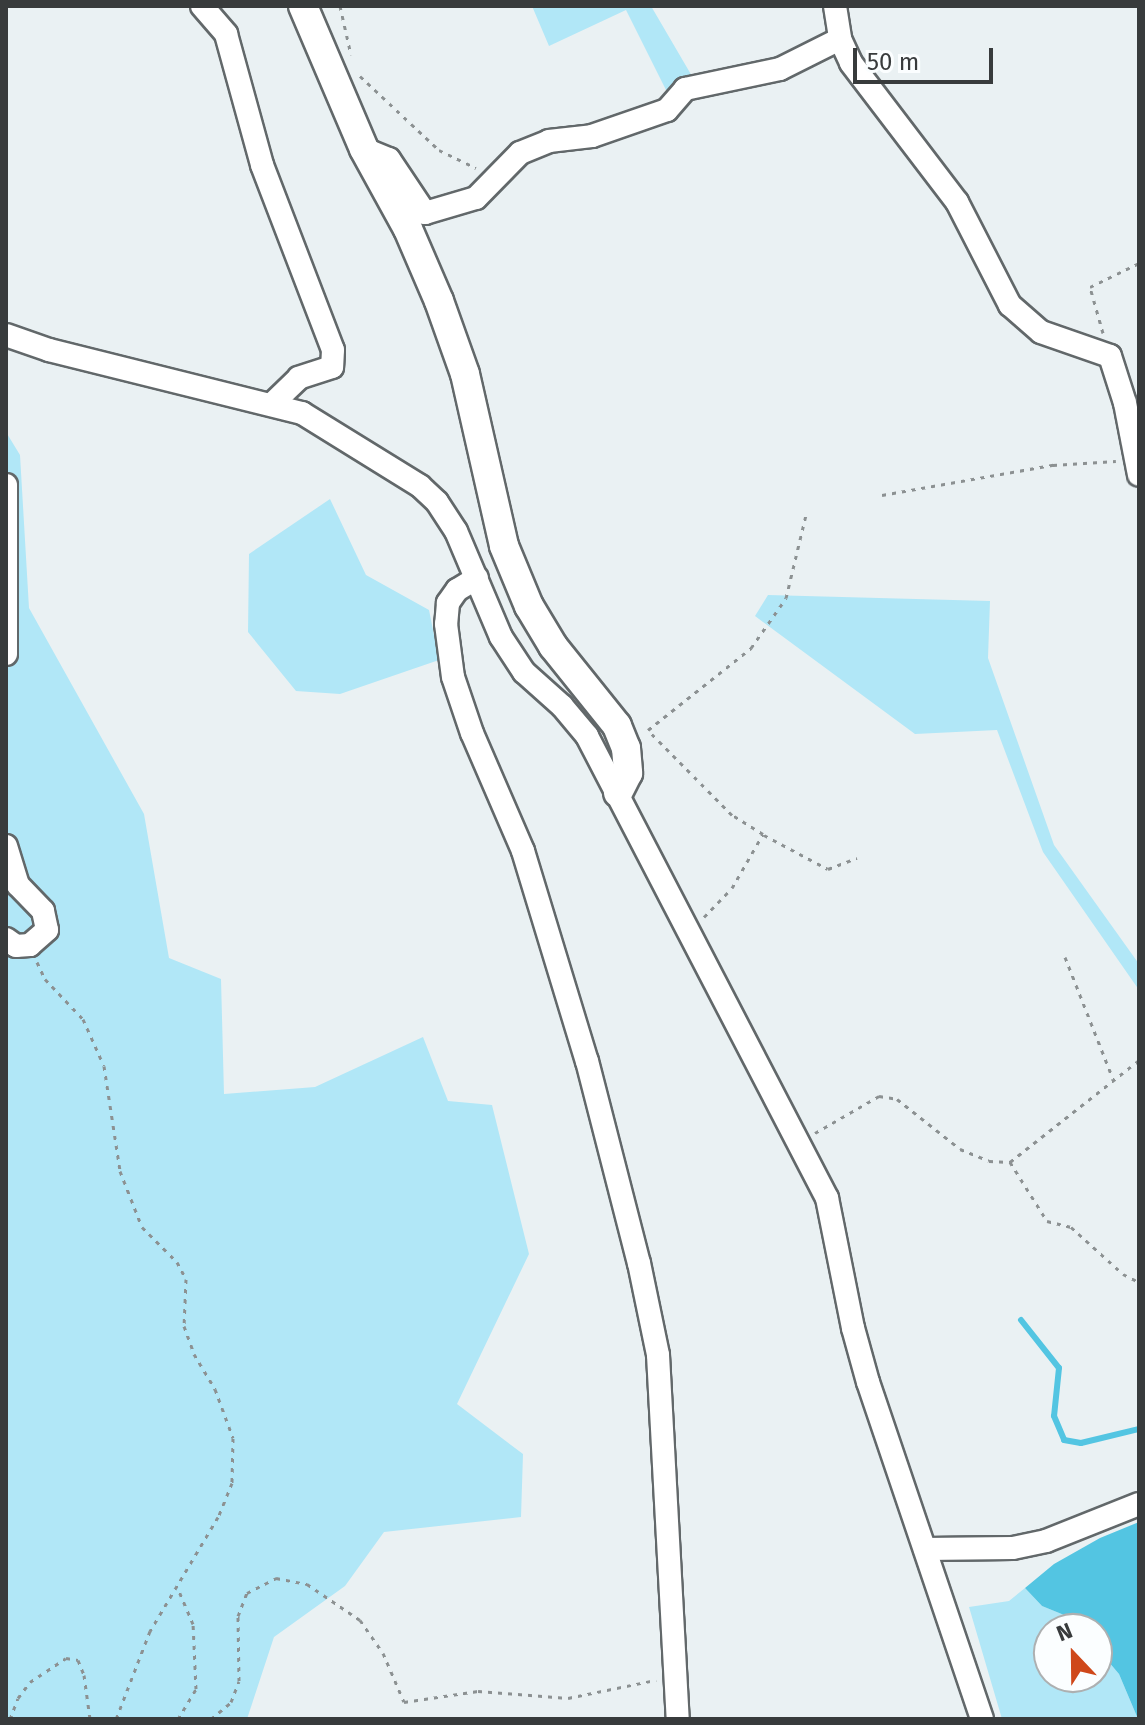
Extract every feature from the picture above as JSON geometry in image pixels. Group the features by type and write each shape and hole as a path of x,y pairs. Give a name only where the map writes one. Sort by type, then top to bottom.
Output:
{"street":[{"path":"202,6 226,34 262,165 333,350 332,367 299,378 272,404"},
{"path":"303,6 364,149 408,229 439,301 465,374 504,546 529,606 553,646 617,726 622,737 628,773 618,793"},
{"path":"835,6 840,39 851,63 957,202 1010,305 1041,332 1110,356 1125,403 1138,467"},
{"path":"364,149 389,159 425,213 476,198 493,177 520,153 549,141 592,136 667,110 685,89 780,69 840,39"},
{"path":"6,335 49,350 302,413 420,486 437,502 456,531 501,637 524,672 562,706 587,736 827,1198 853,1328 982,1719"},
{"path":"6,485 6,654"},
{"path":"477,578 457,590 448,603 446,624 453,677 472,733 523,851 587,1061 644,1284 658,1355 678,1719"},
{"path":"6,846 18,885 43,911 47,930 30,945 16,946 6,939"},
{"path":"925,1549 1013,1548 1046,1541 1139,1504"}],"path":[{"path":"340,6 350,54 361,77 439,150 493,177"},
{"path":"1110,356 1090,287 1139,263"},
{"path":"882,495 1053,465 1138,467"},
{"path":"806,515 786,598 751,648 648,730 732,815 763,834 828,869 857,858"},
{"path":"688,934 732,888 763,834"},
{"path":"30,945 45,979 83,1019 104,1066 120,1171 142,1227 177,1262 186,1279 184,1326 194,1354 215,1389 233,1438 232,1483 178,1588 150,1631 116,1719"},
{"path":"1065,957 1113,1079"},
{"path":"799,1144 840,1116 879,1096 897,1099 960,1149 989,1161 1010,1162 1139,1060"},
{"path":"1010,1162 1047,1221 1071,1227 1123,1274 1139,1282"},
{"path":"211,1719 231,1702 239,1681 238,1616 247,1593 276,1578 307,1584 360,1620 383,1653 404,1702 478,1691 568,1698 675,1676"},
{"path":"178,1588 193,1624 196,1689 178,1719"},
{"path":"10,1719 18,1698 30,1682 66,1658 78,1660 84,1675 90,1719"}],"shaded area":[{"path":"532,6 651,6 696,83 669,96 626,10 549,46"},
{"path":"6,432 20,455 29,608 144,814 169,958 221,979 224,1094 315,1087 423,1037 448,1101 492,1105 529,1254 457,1404 523,1454 521,1517 384,1532 345,1586 274,1637 247,1719 6,1719"},
{"path":"330,499 366,575 429,610 439,660 340,694 296,691 248,632 249,554"},
{"path":"768,595 990,601 988,658 1054,845 1139,964 1139,990 1043,852 997,730 915,734 755,616"},
{"path":"1025,1588 1042,1606 1059,1613 1033,1613 1033,1693 1113,1693 1113,1667 1138,1719 1002,1719 969,1607 1009,1601"}],"water":[{"path":"1139,1522 1139,1719 1113,1667 1113,1613 1059,1613 1042,1606 1025,1588 1054,1564 1100,1538"}],"waterway":[{"path":"1021,1320 1059,1368 1054,1416 1064,1440 1081,1443 1139,1429"}]}
